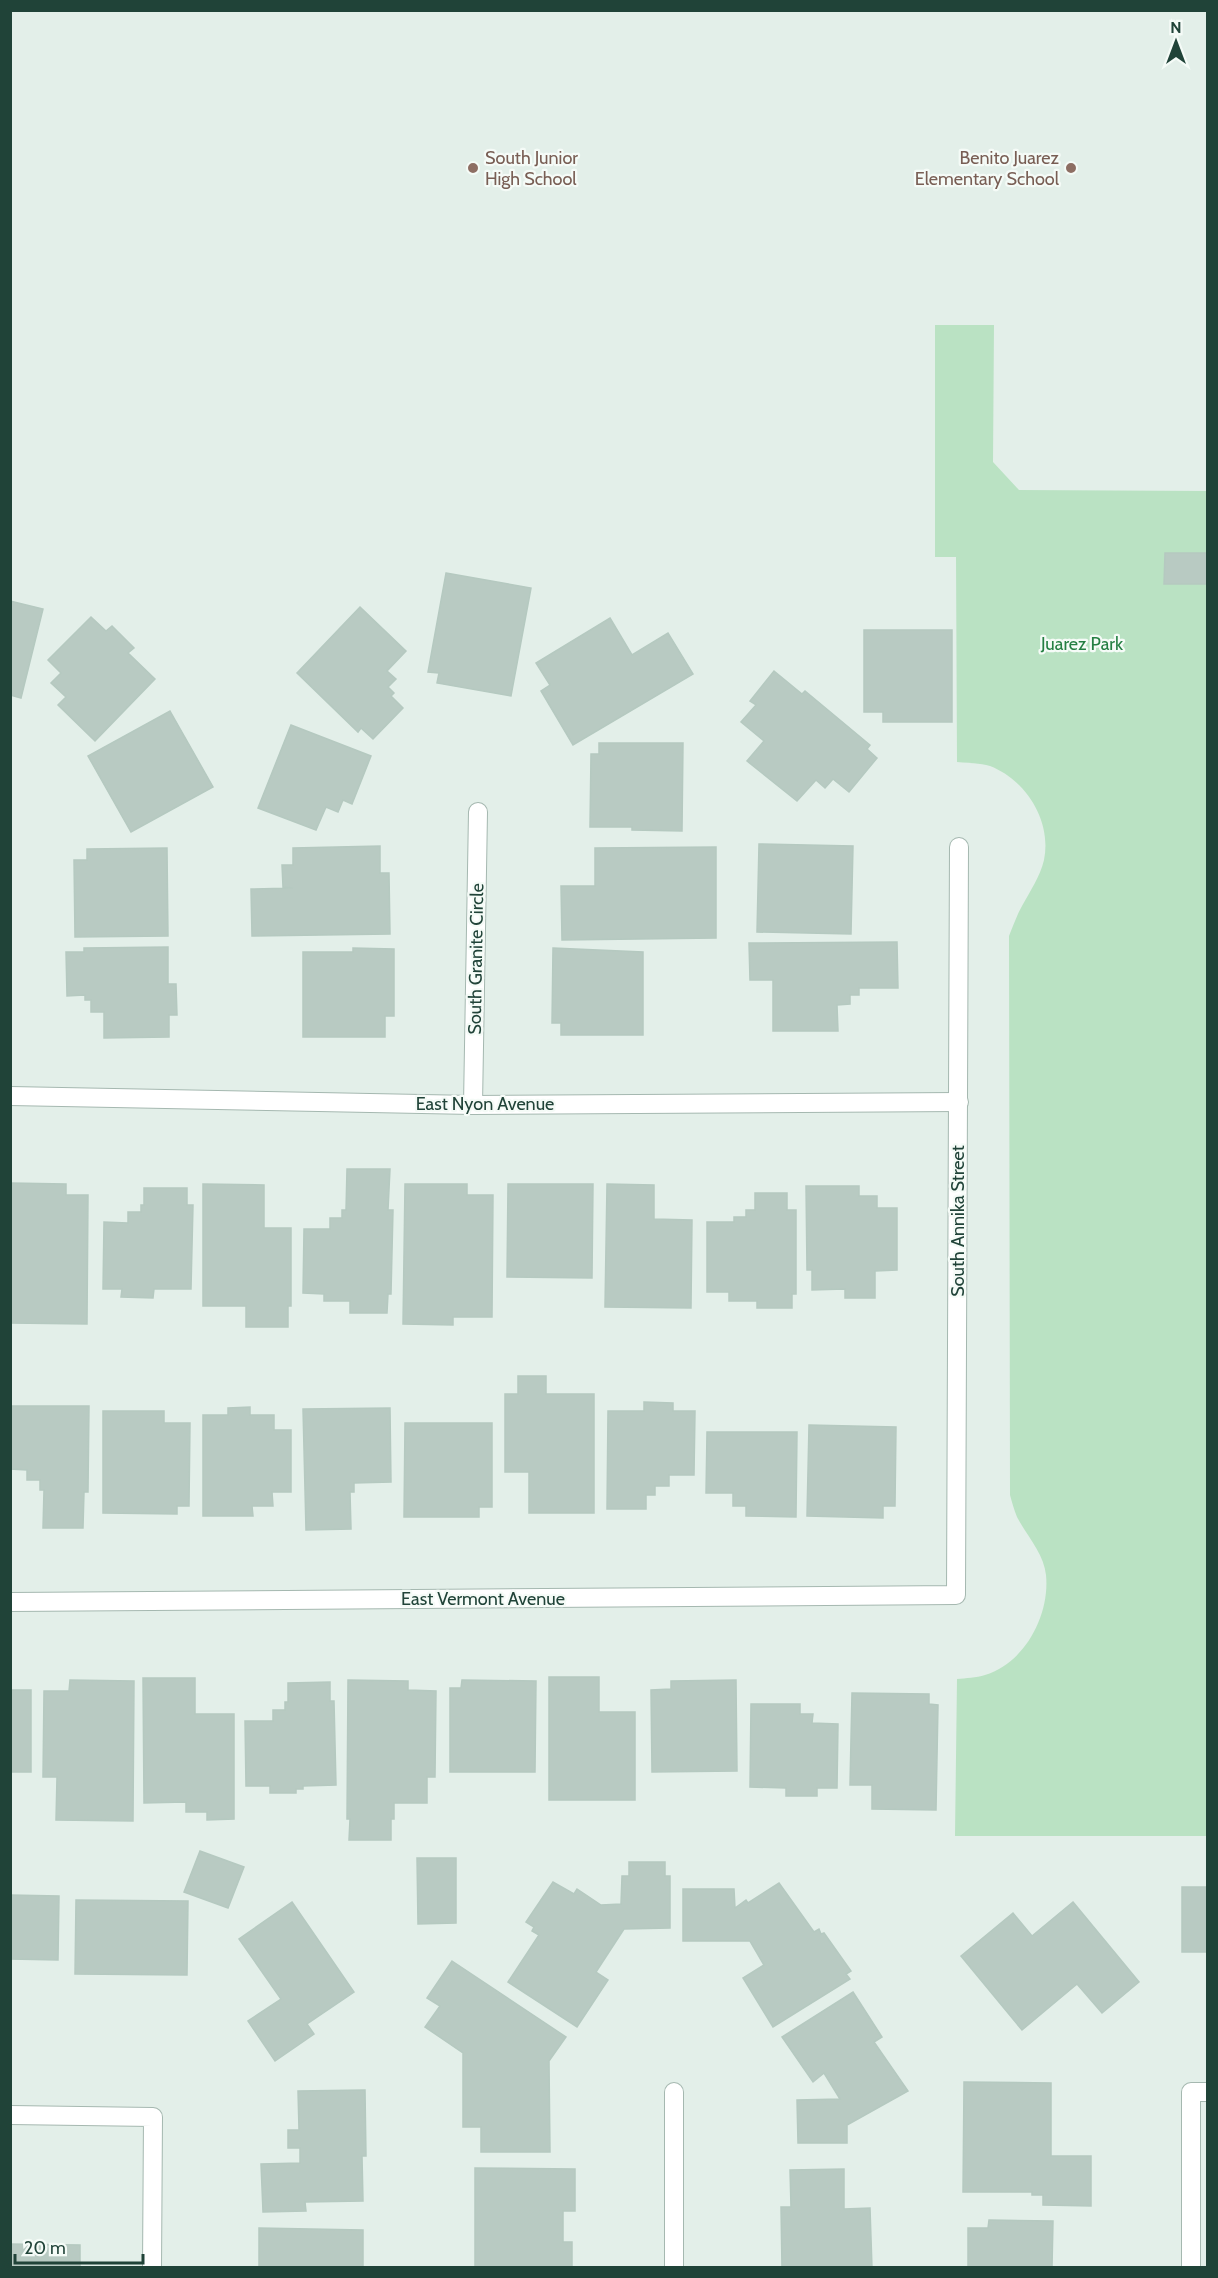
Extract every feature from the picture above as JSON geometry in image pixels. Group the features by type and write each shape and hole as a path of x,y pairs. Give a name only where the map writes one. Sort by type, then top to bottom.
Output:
{"street":[{"name":"South Granite Circle","path":"473,1105 478,812"},
{"name":"South Annika Street","path":"956,1595 959,846"},
{"name":"East Nyon Avenue","path":"10,1096 473,1105 959,1102"},
{"name":"East Vermont Avenue","path":"10,1602 956,1595"},
{"path":"674,2092 674,2268"},
{"path":"1191,2268 1199,2092"},
{"path":"10,2115 153,2117 152,2268"}],"green space":[{"name":"Juarez Park","path":"935,325 994,325 993,462 1019,490 1207,491 1207,1836 955,1836 957,1679 985,1675 999,1669 1023,1649 1039,1621 1046,1590 1045,1567 1017,1517 1010,1495 1009,936 1020,909 1040,872 1045,845 1044,831 1034,804 1015,781 990,766 957,762 956,557 935,557"}],"building":[{"path":"1165,553 1208,553 1208,584 1164,584"},
{"path":"446,573 531,588 511,696 437,683 439,673 428,672"},
{"path":"10,601 43,609 21,698 10,695"},
{"path":"360,607 406,651 387,671 396,679 388,687 394,693 391,696 403,708 373,739 361,728 358,732 297,673"},
{"path":"91,617 106,631 112,626 134,648 128,653 155,679 95,741 58,705 66,697 51,683 61,673 48,660"},
{"path":"610,618 632,655 668,633 693,674 573,745 541,691 550,685 536,663"},
{"path":"864,630 952,630 952,722 883,722 883,712 864,712"},
{"path":"774,671 802,694 805,691 870,745 867,749 877,758 849,792 833,779 825,788 816,780 797,801 747,761 764,741 741,722 756,705 750,701"},
{"path":"170,711 213,787 131,832 88,756"},
{"path":"291,725 371,756 352,804 343,800 338,812 326,807 316,830 258,808"},
{"path":"599,743 683,743 682,831 632,830 632,827 590,827 591,754 599,754"},
{"path":"759,844 853,846 851,934 757,932"},
{"path":"380,846 380,873 389,873 390,934 252,936 251,889 293,888 283,887 282,865 293,865 293,848"},
{"path":"716,847 716,938 562,940 561,886 595,886 595,848"},
{"path":"167,848 168,936 75,937 74,860 87,860 87,849"},
{"path":"897,942 898,988 859,988 859,995 850,995 850,1004 837,1005 838,1031 773,1031 773,980 750,980 749,943"},
{"path":"168,947 168,984 176,984 177,1015 169,1015 169,1037 104,1038 104,1012 91,1012 91,1000 85,1000 85,995 67,996 66,952 84,952 84,948"},
{"path":"353,948 394,949 394,1016 385,1016 385,1037 303,1037 303,952 353,952"},
{"path":"553,948 643,952 643,1035 561,1035 561,1023 552,1023"},
{"path":"347,1169 390,1169 388,1210 393,1210 391,1294 388,1294 387,1313 350,1313 350,1301 324,1301 324,1294 303,1293 304,1229 330,1229 330,1218 342,1218 342,1210 346,1210"},
{"path":"10,1183 66,1184 66,1195 88,1195 87,1324 10,1323"},
{"path":"203,1184 264,1185 264,1228 291,1228 291,1306 288,1306 288,1327 246,1327 246,1306 203,1306"},
{"path":"405,1184 467,1184 467,1195 493,1195 492,1317 453,1317 453,1325 403,1324"},
{"path":"508,1184 593,1184 592,1278 507,1277"},
{"path":"607,1184 654,1185 654,1219 692,1220 691,1308 605,1307"},
{"path":"806,1186 859,1186 859,1196 877,1196 877,1208 897,1208 897,1270 875,1271 875,1298 845,1298 845,1289 812,1290 812,1270 807,1270"},
{"path":"144,1188 187,1188 187,1205 193,1205 191,1289 154,1289 153,1298 121,1297 122,1289 103,1289 104,1222 128,1223 128,1212 141,1212 141,1205 144,1205"},
{"path":"755,1193 787,1193 787,1210 796,1210 796,1294 792,1294 792,1308 757,1308 757,1301 729,1301 729,1292 707,1292 707,1222 734,1222 734,1217 746,1217 746,1210 755,1210"},
{"path":"518,1376 546,1376 546,1394 594,1394 594,1513 529,1513 529,1472 505,1472 505,1394 518,1394"},
{"path":"644,1402 673,1403 673,1411 695,1411 694,1475 669,1475 669,1486 655,1486 655,1495 646,1495 646,1509 607,1509 608,1411 644,1411"},
{"path":"10,1406 89,1406 88,1492 84,1492 83,1528 43,1528 44,1490 40,1490 40,1480 27,1480 27,1470 10,1469"},
{"path":"250,1407 250,1415 274,1415 274,1430 291,1430 291,1492 272,1492 273,1506 252,1506 253,1516 203,1516 203,1415 228,1415 228,1408"},
{"path":"390,1408 391,1482 354,1483 354,1492 350,1492 351,1529 306,1530 303,1409"},
{"path":"103,1411 164,1411 164,1423 190,1423 189,1506 177,1506 177,1514 103,1513"},
{"path":"405,1423 492,1423 492,1507 479,1507 479,1517 404,1517"},
{"path":"809,1425 896,1427 895,1506 883,1506 883,1518 807,1516"},
{"path":"707,1432 797,1432 796,1517 746,1516 746,1506 733,1506 733,1493 706,1493"},
{"path":"549,1677 599,1677 599,1712 635,1712 635,1800 549,1800"},
{"path":"143,1678 195,1678 195,1714 234,1714 234,1819 207,1820 207,1812 186,1812 186,1802 144,1803"},
{"path":"70,1680 134,1681 133,1821 56,1820 57,1777 43,1777 44,1691 69,1691"},
{"path":"348,1680 408,1681 408,1690 436,1691 435,1777 427,1777 427,1803 394,1803 391,1840 349,1840 350,1819 347,1819"},
{"path":"462,1680 536,1681 535,1772 450,1772 450,1688 461,1688"},
{"path":"736,1680 737,1771 652,1772 651,1690 671,1689 671,1681"},
{"path":"10,1682 11,1690 31,1690 31,1772 10,1772"},
{"path":"330,1682 330,1701 334,1701 336,1785 303,1786 303,1789 296,1789 296,1793 270,1793 270,1786 246,1786 245,1721 273,1721 273,1710 285,1710 285,1702 288,1702 288,1683"},
{"path":"852,1693 929,1694 929,1704 938,1705 936,1810 872,1809 872,1785 850,1785"},
{"path":"751,1704 800,1704 800,1714 813,1714 812,1723 838,1724 837,1788 817,1788 817,1796 786,1796 786,1788 750,1787"},
{"path":"200,1851 244,1867 228,1908 184,1892"},
{"path":"417,1858 456,1858 456,1923 418,1924"},
{"path":"629,1862 665,1862 665,1876 670,1876 670,1928 624,1929 596,1972 608,1980 577,2027 508,1982 539,1935 532,1931 534,1927 526,1922 553,1882 574,1894 577,1889 601,1905 621,1904 622,1876 629,1876"},
{"path":"779,1883 814,1932 819,1929 821,1934 824,1933 851,1971 846,1974 850,1979 773,2027 743,1978 764,1965 750,1941 683,1941 683,1889 734,1889 735,1908 746,1900 748,1903"},
{"path":"1182,1887 1208,1887 1208,1952 1182,1952"},
{"path":"10,1895 59,1896 58,1960 10,1959"},
{"path":"76,1900 188,1901 187,1975 75,1974"},
{"path":"292,1902 354,1992 307,2024 314,2034 275,2061 248,2021 281,1999 239,1939"},
{"path":"1073,1902 1139,1982 1102,2013 1077,1984 1022,2030 961,1956 1013,1913 1032,1936"},
{"path":"452,1961 566,2037 549,2061 550,2152 481,2152 481,2127 463,2127 463,2053 425,2027 440,2006 427,1998"},
{"path":"853,1992 882,2037 874,2042 908,2091 847,2125 847,2143 798,2143 797,2100 840,2099 824,2073 813,2082 782,2037"},
{"path":"964,2082 1051,2083 1051,2156 1091,2156 1091,2206 1043,2205 1043,2195 1032,2195 1032,2192 963,2192"},
{"path":"365,2090 366,2156 362,2156 363,2201 305,2202 306,2211 263,2212 261,2164 300,2163 300,2148 288,2148 288,2130 299,2130 298,2091"},
{"path":"475,2168 575,2169 575,2211 563,2211 563,2242 572,2242 572,2268 475,2268"},
{"path":"844,2169 844,2209 870,2208 872,2268 782,2268 781,2207 791,2207 790,2170"},
{"path":"989,2220 1053,2221 1052,2268 968,2268 968,2228 988,2228"},
{"path":"259,2228 363,2230 363,2268 259,2268"},
{"path":"10,2244 80,2245 80,2268 10,2268"}],"place":[{"name":"South Junior High School","path":"473,168"},
{"name":"Benito Juarez Elementary School","path":"1071,168"}]}
